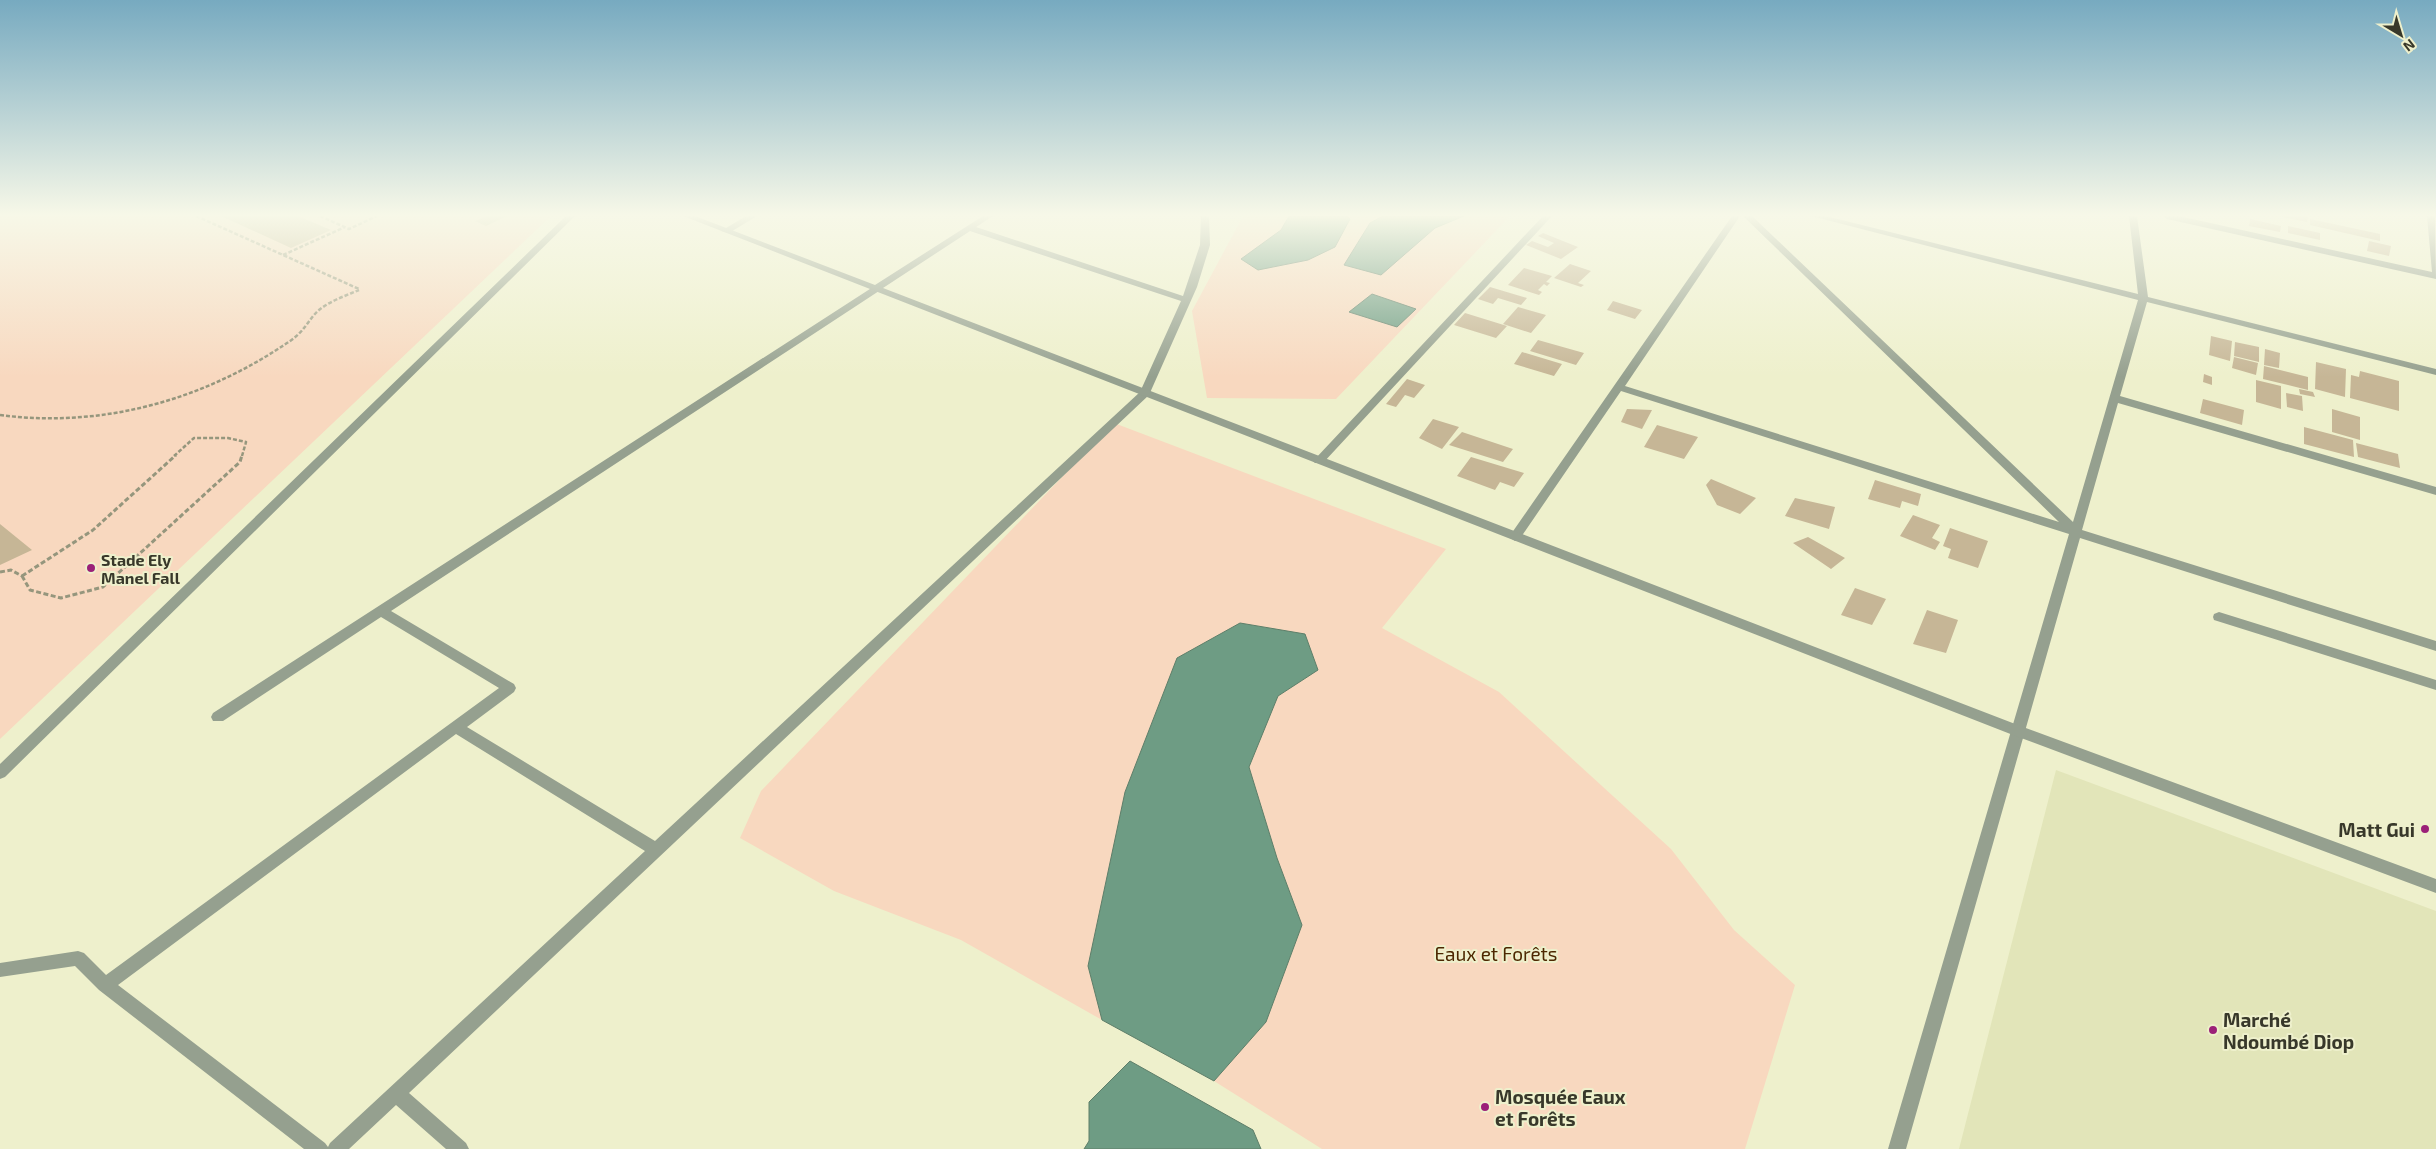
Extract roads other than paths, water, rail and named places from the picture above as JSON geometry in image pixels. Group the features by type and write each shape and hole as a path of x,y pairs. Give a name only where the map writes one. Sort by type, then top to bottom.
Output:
{"street":[{"path":"0,773 515,270"},
{"path":"826,270 2018,731 2436,886"},
{"path":"218,717 906,270"},
{"path":"1095,270 1186,300"},
{"path":"336,1149 1145,393 1186,300 1196,270"},
{"path":"1319,461 1498,270"},
{"path":"1515,536 1699,270"},
{"path":"1803,270 2075,532"},
{"path":"2027,270 2436,372"},
{"path":"1897,1149 2143,299 2139,270"},
{"path":"2407,270 2436,276"},
{"path":"1618,387 2436,646"},
{"path":"2114,398 2436,491"},
{"path":"105,986 509,688 382,611"},
{"path":"2219,617 2436,685"},
{"path":"456,727 656,850"},
{"path":"0,970 78,958 105,986 319,1149"},
{"path":"395,1093 460,1149"}],"place":[{"name":"Stade Ely Manel Fall","path":"91,568"},
{"name":"Matt Gui","path":"2425,829"},
{"name":"Marché Ndoumbé Diop","path":"2213,1030"},
{"name":"Mosquée Eaux et Forêts","path":"1485,1107"}],"park label":[{"name":"Eaux et Forêts","path":"1496,953"}]}
